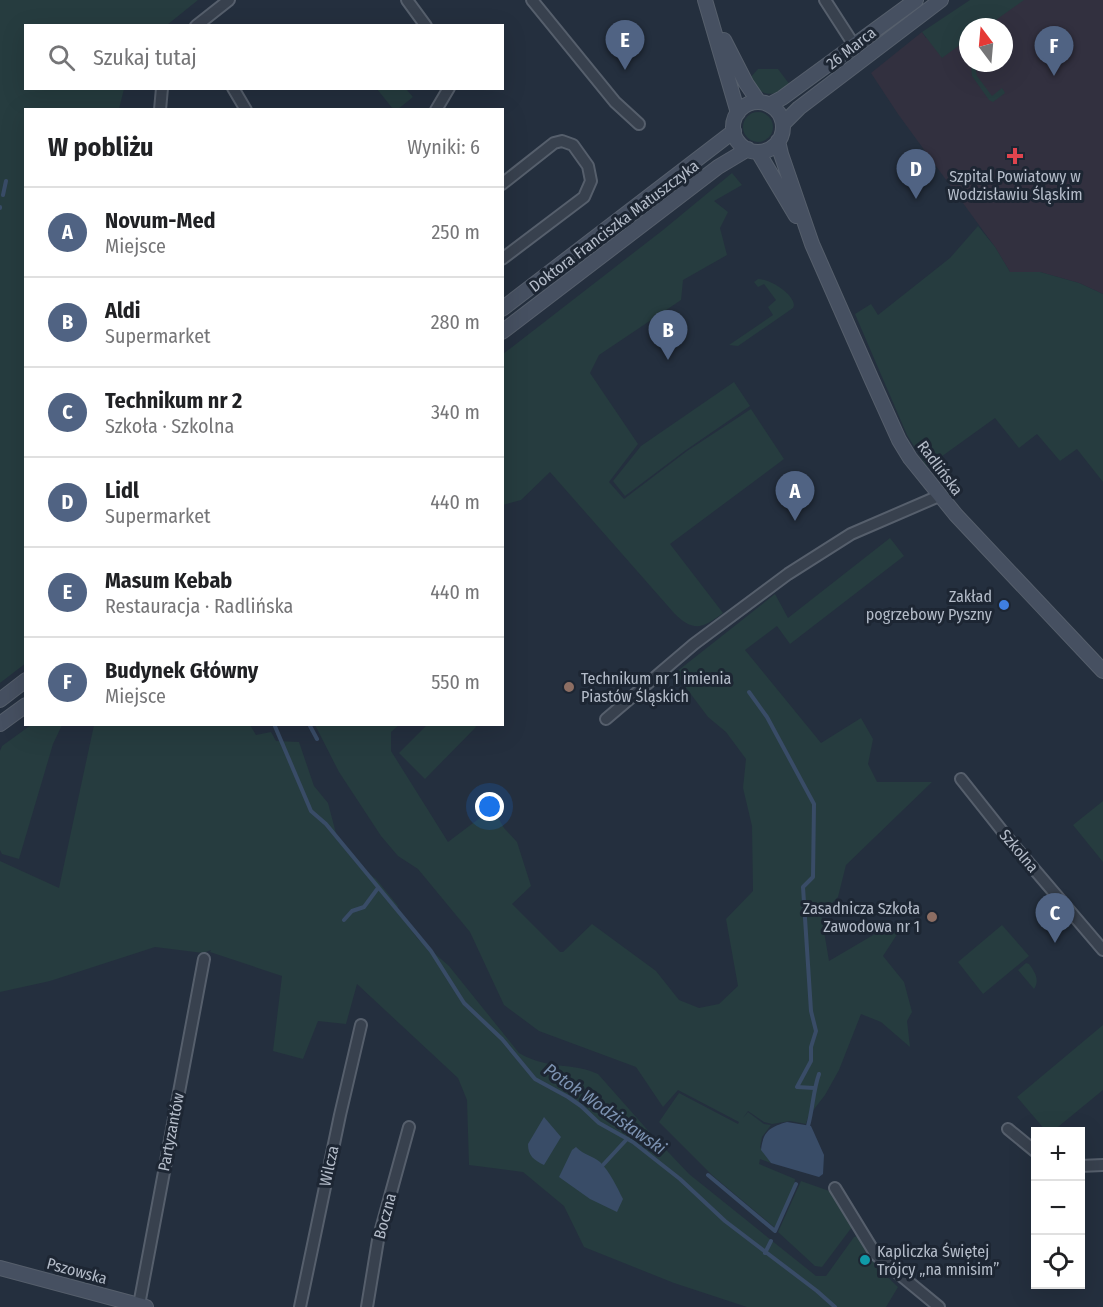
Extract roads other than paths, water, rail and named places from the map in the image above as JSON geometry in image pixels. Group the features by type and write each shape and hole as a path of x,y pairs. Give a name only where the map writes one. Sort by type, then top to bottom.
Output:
{"main road":[{"name":"26 Marca","path":"764,103 802,83 916,0"},
{"name":"26 Marca","path":"783,124 799,108 941,0"},
{"path":"706,4 746,83 764,103 780,116 783,124 778,141 768,150 753,150 738,142 734,131 735,118 751,103 764,103"},
{"path":"706,4 738,113"},
{"name":"Doktora Franciszka Matuszczyka","path":"504,307 734,131"},
{"name":"Radlińska","path":"778,141 812,244 899,440 910,458 939,496 1103,671"},
{"name":"Doktora Franciszka Matuszczyka","path":"504,330 718,167 753,150"},
{"name":"Radlińska","path":"753,150 812,244"},
{"path":"0,700 24,682"},
{"path":"0,724 24,706"},
{"name":"Pszowska","path":"0,1268 142,1306"}],"street":[{"path":"199,24 229,0"},
{"path":"407,0 425,24"},
{"path":"532,0 615,102 639,123"},
{"path":"825,0 854,45"},
{"path":"160,108 162,90"},
{"path":"234,90 245,108"},
{"path":"437,108 448,90"},
{"path":"504,182 554,143 562,141 573,145 588,166 591,181 584,197 504,257"},
{"path":"606,719 694,644 788,574 851,534 939,496"},
{"name":"Szkolna","path":"961,779 1103,950"},
{"name":"Partyzantów","path":"142,1306 204,959"},
{"name":"Wilcza","path":"300,1307 361,1025"},
{"name":"Boczna","path":"367,1307 378,1240 409,1127"},
{"path":"1008,1129 1031,1149"},
{"path":"1085,1166 1103,1165"},
{"path":"835,1188 876,1255 939,1307"}],"water":[{"path":"544,1117 561,1137 544,1165 532,1157 528,1144"},
{"path":"787,1122 811,1126 824,1155 823,1174 819,1177 771,1163 761,1150 768,1131"},
{"path":"576,1147 600,1162 610,1175 623,1199 617,1212 590,1199 559,1177 572,1150"}],"waterway":[{"path":"3,195 6,181"},
{"path":"749,692 767,717 814,804 813,877 803,887 811,1011 816,1031 811,1047 811,1061 797,1087 814,1088"},
{"name":"Potok Wodzisławski","path":"275,726 311,811 326,824 431,951 464,1003 502,1039 535,1079 568,1097 599,1123 633,1142 680,1179 725,1221 835,1307"},
{"path":"310,726 317,739"},
{"path":"344,920 352,911 364,907 378,888"},
{"path":"808,1126 819,1074"},
{"path":"602,1166 627,1139"},
{"path":"708,1175 775,1231 796,1184"},
{"path":"765,1253 771,1241"}],"place":[{"name":"Masum Kebab","path":"625,70"},
{"name":"Budynek Główny","path":"1054,76"},
{"name":"Szpital Powiatowy w Wodzisławiu Śląskim","path":"1015,156"},
{"name":"Lidl","path":"916,199"},
{"name":"Aldi","path":"668,360"},
{"name":"Novum-Med","path":"795,521"},
{"name":"Zakład pogrzebowy Pyszny","path":"1004,605"},
{"name":"Technikum nr 1 imienia Piastów Śląskich","path":"569,687"},
{"name":"Zasadnicza Szkoła Zawodowa nr 1","path":"932,917"},
{"name":"Technikum nr 2","path":"1055,943"},
{"name":"Kapliczka Świętej Trójcy „na mnisim”","path":"865,1260"}]}
